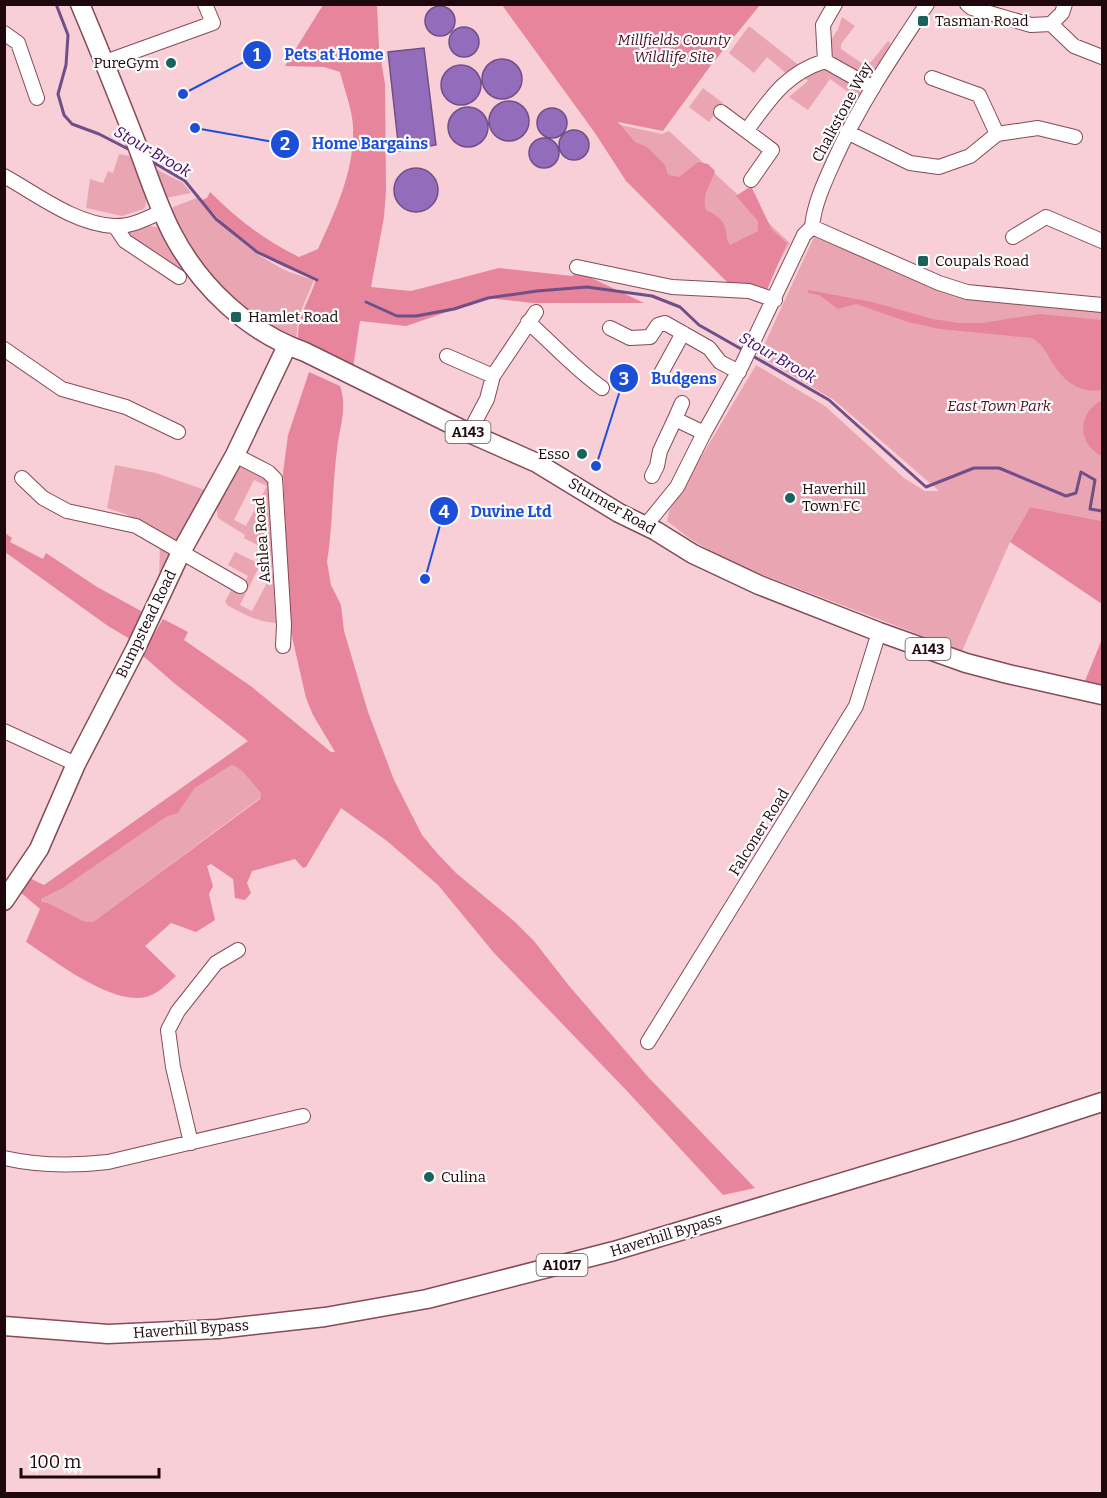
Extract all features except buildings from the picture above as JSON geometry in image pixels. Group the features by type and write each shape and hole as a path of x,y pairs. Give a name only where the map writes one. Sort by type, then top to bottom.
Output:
{"main road":[{"name":"A143","path":"80,4 105,62"},
{"name":"Sturmer Road","path":"105,62 171,232 205,282 248,322 287,346 305,352 537,464 693,554 759,585 966,663 1102,695"},
{"name":"Bumpstead Road","path":"6,896 39,849 76,765 135,650 181,552 235,455 287,346"},
{"name":"Haverhill Bypass","path":"4,1326 108,1334 218,1329 325,1317 427,1299 614,1251 1102,1102"}],"street":[{"path":"105,62 213,23 206,4"},
{"path":"825,61 823,25 835,4"},
{"name":"Chalkstone Way","path":"646,525 677,487 704,433 741,369 804,235 812,227 813,216 826,177 847,132 927,4"},
{"path":"967,4 972,8 1030,25 1051,24 1062,12 1065,4"},
{"path":"1051,24 1074,46 1102,57"},
{"path":"4,33 18,43 37,98"},
{"path":"825,61 873,88"},
{"path":"747,130 776,90 799,71 825,61"},
{"path":"932,78 979,95 997,134"},
{"path":"721,112 772,150 751,180"},
{"path":"847,132 910,164 939,167 970,156 997,134 1038,128 1075,137"},
{"path":"4,176 86,220 115,226 145,220 163,211"},
{"path":"1013,237 1046,218 1102,241"},
{"path":"115,226 125,240 179,277"},
{"path":"812,227 939,283 966,292 1102,305"},
{"path":"577,267 672,287 748,291 775,300"},
{"path":"469,433 487,399 493,376 532,317 567,361 602,388"},
{"path":"610,328 630,338 650,337 658,325 665,323 709,348 720,362 741,369"},
{"path":"660,375 683,333"},
{"path":"4,349 62,389 126,407 178,432"},
{"path":"447,356 493,376"},
{"path":"652,476 660,451 682,403"},
{"path":"675,419 704,433"},
{"name":"Ashlea Road","path":"235,455 268,472 275,479 284,625 283,646"},
{"path":"22,478 43,498 67,511 136,526 240,586"},
{"name":"Falconer Road","path":"648,1042 856,706 879,632"},
{"path":"4,731 76,765"},
{"path":"191,1143 173,1067 168,1030 178,1011 216,963 238,950"},
{"path":"4,1158 80,1165 191,1143 303,1116"}],"green space":[{"path":"323,5 377,5 379,48 385,84 386,191 384,217 371,287 411,291 499,268 572,276 579,272 644,303 533,303 488,298 406,326 360,321 353,368 299,343 301,318 316,279 266,258 253,249 227,228 202,200 207,198 210,192 252,228 299,257 318,249 338,204 348,174 353,142 351,112 340,72 324,67 285,66"},
{"name":"Millfields County Wildlife Site","path":"502,5 760,5 711,65 663,131 618,122 635,142 647,147 665,165 668,175 679,177 698,162 708,164 715,171 706,195 706,210 721,220 730,245 758,231 758,221 736,196 751,186 772,230 787,243 766,292 729,284 626,181 595,133"},
{"path":"842,17 855,26 841,44 841,49 863,64 871,62 888,41 890,43 887,54 874,70 862,74 856,73 831,58 828,45"},
{"path":"749,26 799,67 788,75 767,57 754,73 729,53"},
{"path":"828,68 858,83 861,93 833,148 824,142 848,92 830,79 808,110 789,97 808,81 801,75"},
{"path":"703,88 723,103 709,122 689,107"},
{"path":"616,124 662,134 669,131 790,243 775,269 747,273"},
{"path":"119,154 135,157 146,190 144,209 122,216 86,208 90,179 103,183 108,171 113,173"},
{"path":"154,168 183,183 191,193 166,198"},
{"path":"197,198 225,227 256,253 283,269 314,280 298,318 296,342 266,323 227,293 193,252 178,228 172,212 173,207"},
{"path":"147,226 158,227 165,235 189,275 134,242 127,231"},
{"name":"East Town Park","path":"814,237 964,299 1102,312 1102,521 1030,507 1010,542 962,651 729,562 689,538 667,521 669,511 756,365 825,406 904,478 925,491 939,491 834,400 759,356"},
{"path":"808,290 872,302 933,319 959,323 982,323 1039,314 1102,320 1102,390 1086,390 1066,380 1043,348 1032,338 940,329 908,322 856,304 838,309 819,295 808,293"},
{"path":"309,372 340,386 343,410 335,464 327,562 331,585 341,605 344,631 368,712 394,780 422,835 456,873 515,922 534,941 570,987 649,1078 755,1188 723,1195 494,953 438,885 387,841 341,808 306,867 303,868 295,859 252,871 247,883 251,893 245,900 235,898 233,879 211,864 207,866 213,886 209,894 215,920 196,932 171,923 145,946 176,976 150,996 132,998 100,988 26,942 40,909 19,891 27,877 44,885 248,741 142,655 163,619 188,632 184,640 252,687 331,752 335,752 313,715 306,698 290,628 283,473 288,435","holes":["232,765 241,770 261,793 260,799 93,922 83,921 48,903 41,902 41,899 63,888 166,817 178,813 195,788"]},
{"path":"1102,400 1102,456 1088,444 1083,428 1088,413"},
{"path":"115,465 156,473 208,491 180,539 173,540 125,514 107,508"},
{"path":"242,465 268,479 271,487 272,570 260,565 240,605 252,611 273,572 276,623 251,617 227,605 225,601 233,587 240,591 248,576 228,565 235,552 256,562 263,548 244,538 245,535 218,518 216,504 238,466","holes":["254,480 267,486 246,526 234,520"]},
{"path":"1030,507 1102,521 1102,604 1010,542"},
{"path":"5,533 12,538 10,542 43,559 46,553 97,587 143,612 130,639 108,626 5,552"},
{"path":"160,542 171,554 159,580"},
{"path":"1102,639 1102,695 1085,681"},
{"path":"232,765 241,770 262,794 260,798 93,922 83,921 41,902 41,899 63,888 166,817 178,813 195,788"}],"shaded area":[{"path":"440,6 450,11 455,21 450,31 440,36 430,31 425,21 430,11"},
{"path":"464,27 475,31 479,42 475,53 464,57 453,53 449,42 453,31"},
{"path":"424,48 436,145 399,151 388,52"},
{"path":"502,59 516,65 522,79 516,93 502,99 488,93 482,79 488,65"},
{"path":"461,65 475,71 481,85 475,99 461,105 447,99 441,85 447,71"},
{"path":"509,101 523,107 529,121 523,135 509,141 495,135 489,121 495,107"},
{"path":"468,107 482,113 488,127 482,141 468,147 454,141 448,127 454,113"},
{"path":"552,108 558,109 566,117 566,129 558,137 552,138 546,137 538,129 537,123 538,117 546,109"},
{"path":"574,130 580,131 588,139 588,151 580,159 574,160 568,159 560,151 559,145 560,139 568,131"},
{"path":"544,138 550,139 558,147 558,159 550,167 544,168 538,167 530,159 529,153 530,147 538,139"},
{"path":"416,168 425,169 432,174 437,181 437,199 432,206 425,211 416,212 407,211 400,206 395,199 394,190 395,181 400,174 407,169"}],"waterway":[{"name":"Stour Brook","path":"56,4 68,35 66,65 58,94 64,115 72,124 99,134 132,151"},
{"name":"Stour Brook","path":"151,161 185,181 216,219 257,252 317,280"},
{"name":"Stour Brook","path":"366,302 397,316 416,316 454,309 488,298 587,287 652,296 680,307 699,325 743,350"},
{"name":"Stour Brook","path":"751,355 829,400 926,487 974,468 999,468 1066,496 1076,493 1081,472 1095,480 1090,509 1102,511"}],"place":[{"name":"Tasman Road","path":"923,21"},
{"name":"PureGym","path":"171,63"},
{"name":"Pets at Home","path":"183,94"},
{"name":"Home Bargains","path":"195,128"},
{"name":"Coupals Road","path":"923,261"},
{"name":"Hamlet Road","path":"236,317"},
{"name":"Esso","path":"582,454"},
{"name":"Budgens","path":"596,466"},
{"name":"Haverhill Town FC","path":"790,498"},
{"name":"Duvine Ltd","path":"425,579"},
{"name":"Culina","path":"429,1177"}]}
